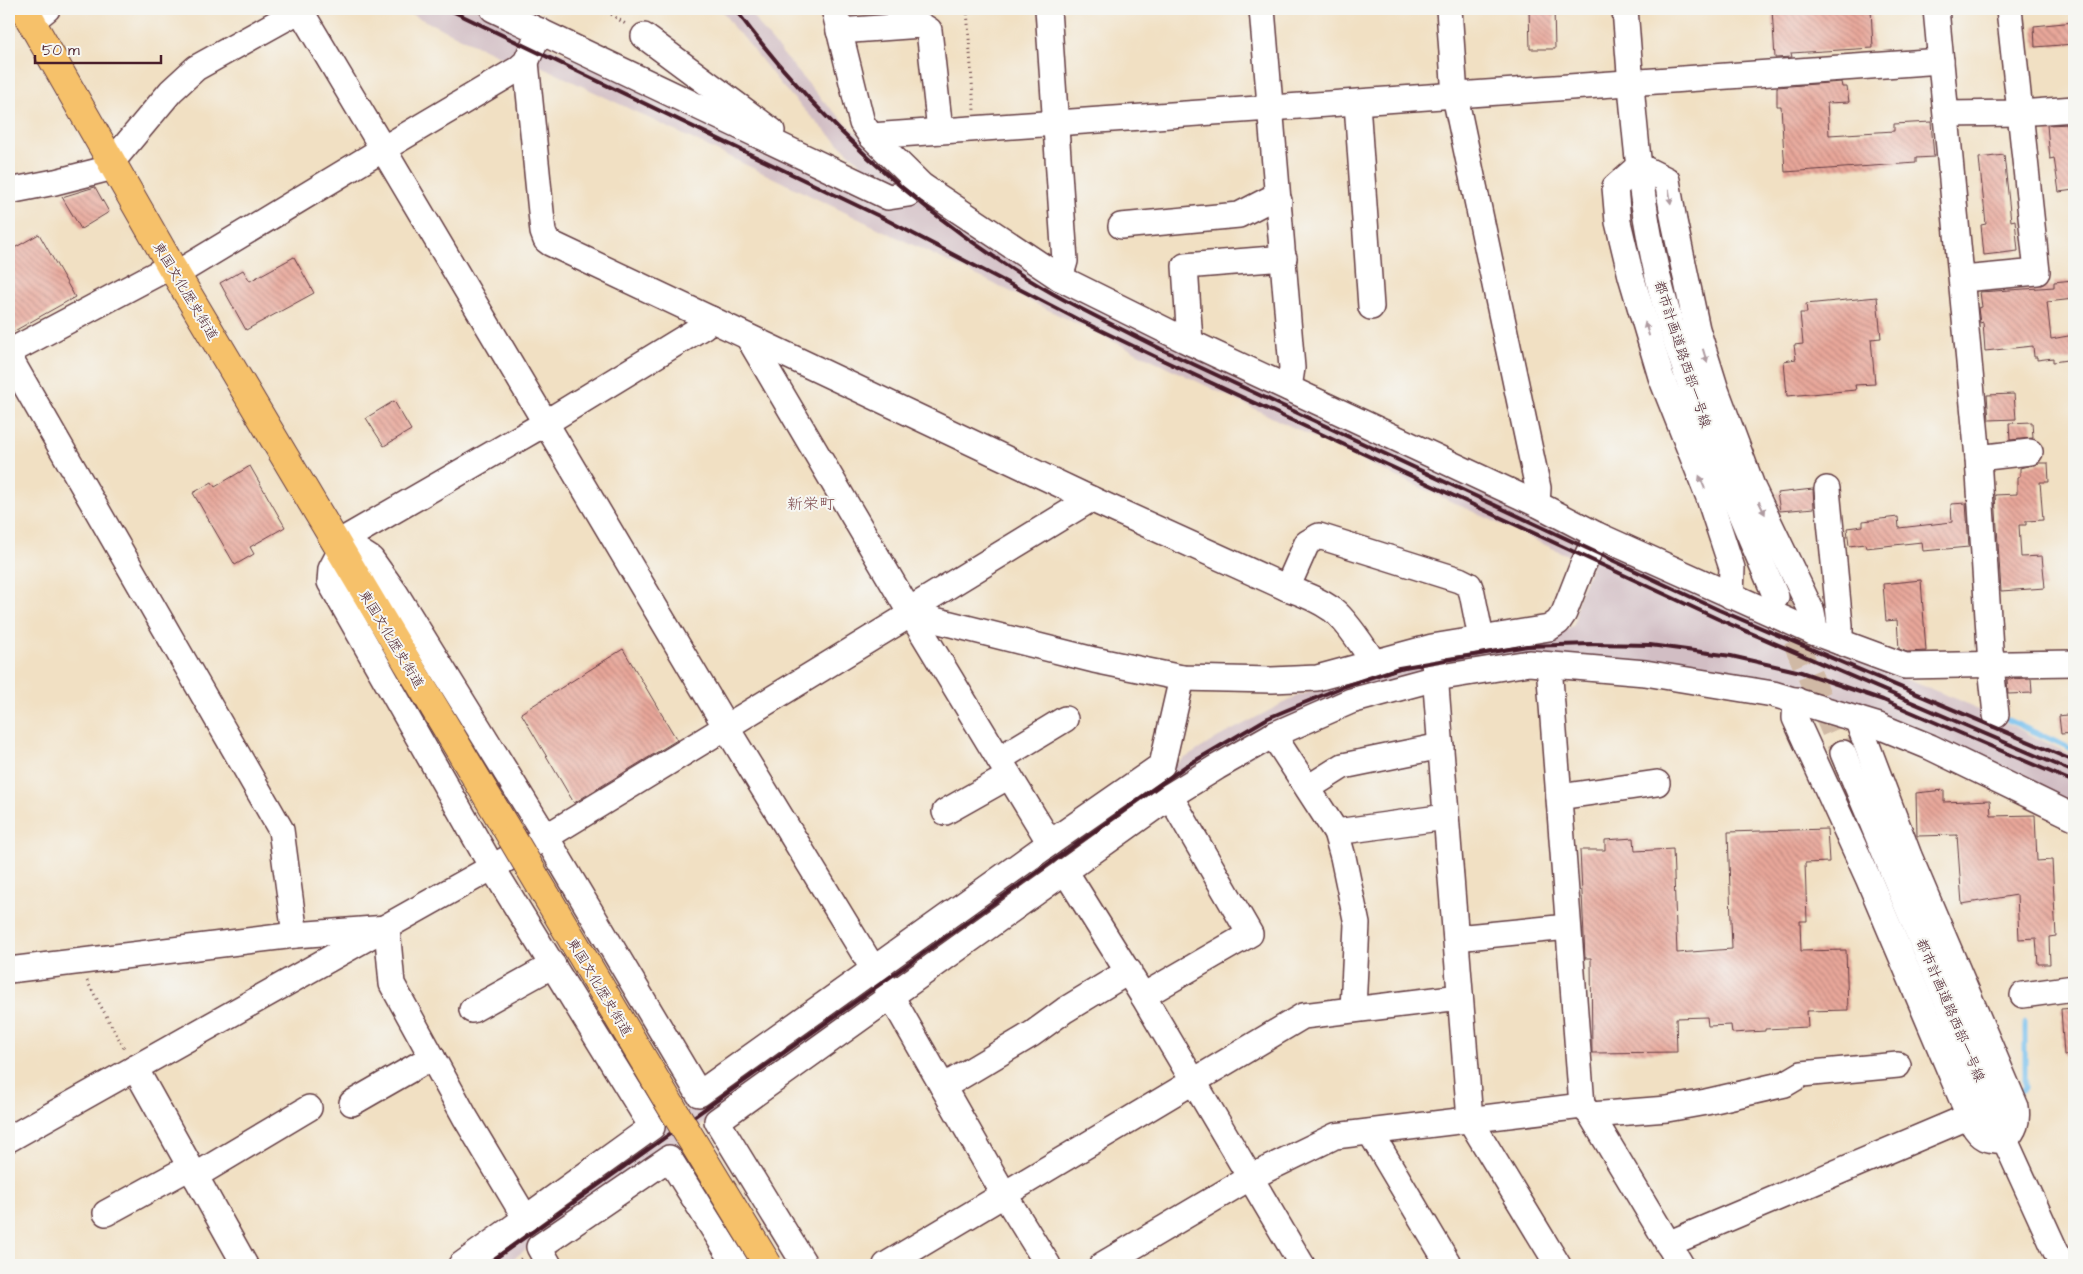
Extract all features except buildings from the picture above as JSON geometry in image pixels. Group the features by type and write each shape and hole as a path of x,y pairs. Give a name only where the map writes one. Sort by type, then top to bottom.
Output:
{"highway":[{"name":"東国文化歴史街道","path":"34,13 113,165 173,270 671,1106 768,1265"}],"street":[{"path":"493,9 527,20 783,148 888,197 908,194 922,186"},
{"path":"1048,9 1065,261 1060,278"},
{"path":"1262,9 1292,368 1289,388"},
{"path":"1449,9 1455,96 1538,488 1537,504"},
{"name":"都市計画道路西部一号線","path":"1626,9 1639,166 1664,304 1685,371 1723,474 1776,597"},
{"path":"1936,9 1963,279 1996,715"},
{"path":"1963,279 2037,272 2010,9"},
{"path":"9,191 55,182 113,165 171,91 196,68 300,10 726,727 874,970 879,975 1004,1194 1048,1265"},
{"path":"527,20 526,62 543,232 546,240 1091,499 1297,591 1333,610 1374,663"},
{"path":"940,131 929,30 921,24 836,20 862,123 871,136 922,186 1060,278 1190,342 1537,504 1597,535 1813,632 1905,666 1991,666 2074,663"},
{"path":"644,36 771,129 783,148"},
{"path":"871,136 1942,61"},
{"path":"9,352 173,270 383,149 518,69 526,62"},
{"path":"1358,103 1371,306"},
{"path":"1947,114 2020,113 2074,109"},
{"path":"1731,596 1732,568 1708,495 1662,378 1631,276 1618,222 1615,186 1639,166 1667,180 1696,329 1716,390 1753,490 1812,612 1813,632"},
{"path":"1121,226 1239,215 1268,200 1279,201"},
{"path":"1190,342 1185,266 1284,258"},
{"path":"461,1265 652,1127 628,1085 492,867 330,582 331,570 338,548 704,326 711,319"},
{"path":"748,337 911,614 1050,843"},
{"path":"9,356 281,830 295,935"},
{"path":"1978,458 2030,452"},
{"path":"1827,489 1840,642"},
{"path":"9,1139 546,837 911,614 919,604 1091,499"},
{"path":"911,614 1094,660 1182,678 1272,680 1317,678 1432,647 1550,628 1558,622 1564,613 1597,535"},
{"path":"1287,588 1307,542 1319,536 1460,580 1469,585 1481,638"},
{"path":"338,548 357,550 371,559 396,594 546,837 699,1094 1162,765 1182,678"},
{"path":"1432,647 1436,678 1470,1120 1558,1265"},
{"path":"806,1265 717,1121 1170,796 1273,735 1351,701 1436,678 1528,663 1645,673 1773,694 1796,700 1861,728 1930,747 2074,817"},
{"path":"1549,665 1568,927 1586,1110 1681,1265"},
{"path":"1796,700 1795,718 1869,880 1978,1134 1994,1141 2005,1140 2014,1131 2017,1115 2016,1107 1909,856 1861,728"},
{"path":"945,812 1065,719"},
{"path":"1814,758 1861,728"},
{"path":"1273,735 1336,832 1357,924 1353,1008"},
{"path":"1308,788 1343,766 1441,746"},
{"name":"都市計画道路西部一号線","path":"1843,753 2005,1140 2062,1265"},
{"path":"1559,797 1657,783"},
{"path":"1143,996 1250,934 1170,796"},
{"path":"1336,832 1446,816"},
{"path":"1065,871 1128,971 1302,1265"},
{"path":"1456,938 1568,927"},
{"path":"9,970 295,935 386,928"},
{"path":"386,928 392,984 526,1219"},
{"path":"472,1010 553,965"},
{"path":"943,1088 1032,1034 1065,1010 1128,971"},
{"path":"2024,995 2074,988"},
{"path":"886,1265 1303,1016 1353,1008 1460,997"},
{"path":"628,1085 677,1055"},
{"path":"352,1103 432,1057"},
{"path":"1102,1265 1249,1178 1335,1136 1470,1120 1586,1110 1667,1109 1785,1084 1802,1074 1898,1065"},
{"path":"135,1068 245,1265"},
{"path":"106,1213 192,1171 309,1108"},
{"path":"1668,1244 1970,1116"},
{"path":"1370,1132 1449,1265"},
{"path":"544,1256 669,1158 736,1265"},
{"path":"690,1191 740,1159"}],"path":[{"path":"603,9 644,36"},
{"path":"967,9 976,129"},
{"path":"81,961 82,970 135,1068"}],"shaded area":[{"path":"400,9 480,9 527,32 512,62"},
{"path":"721,9 748,9 766,34 823,101 880,156 910,181 887,189 814,120 782,86 744,38 736,31"},
{"path":"541,44 919,196 1583,535 1576,559 1365,462 532,62"},
{"path":"1599,547 1877,668 1959,700 2074,756 2074,807 1757,681 1444,671 1440,655 1560,633 1574,625 1578,599"},
{"path":"1426,656 1432,671 1330,704 891,991 881,972 1171,767 1217,738 1297,696"},
{"path":"874,977 884,995 504,1265 470,1265"}],"waterway":[{"path":"2008,720 2074,750"},
{"path":"2020,1091 2025,1088 2025,1022"}],"tunnel":[{"path":"1780,606 1843,753"}],"railway":[{"path":"448,9 881,217 1077,319 1158,358 1718,619 2074,772"},
{"path":"735,9 793,81 858,148 892,179 1003,263 1061,298 1163,350 1719,610 2074,761"},
{"path":"486,1265 1186,766 1268,718 1342,687 1399,668 1527,646 1650,645 1731,656 1801,672 1883,700 2074,782"}],"district":[{"name":"新栄町","path":"811,503"}]}
